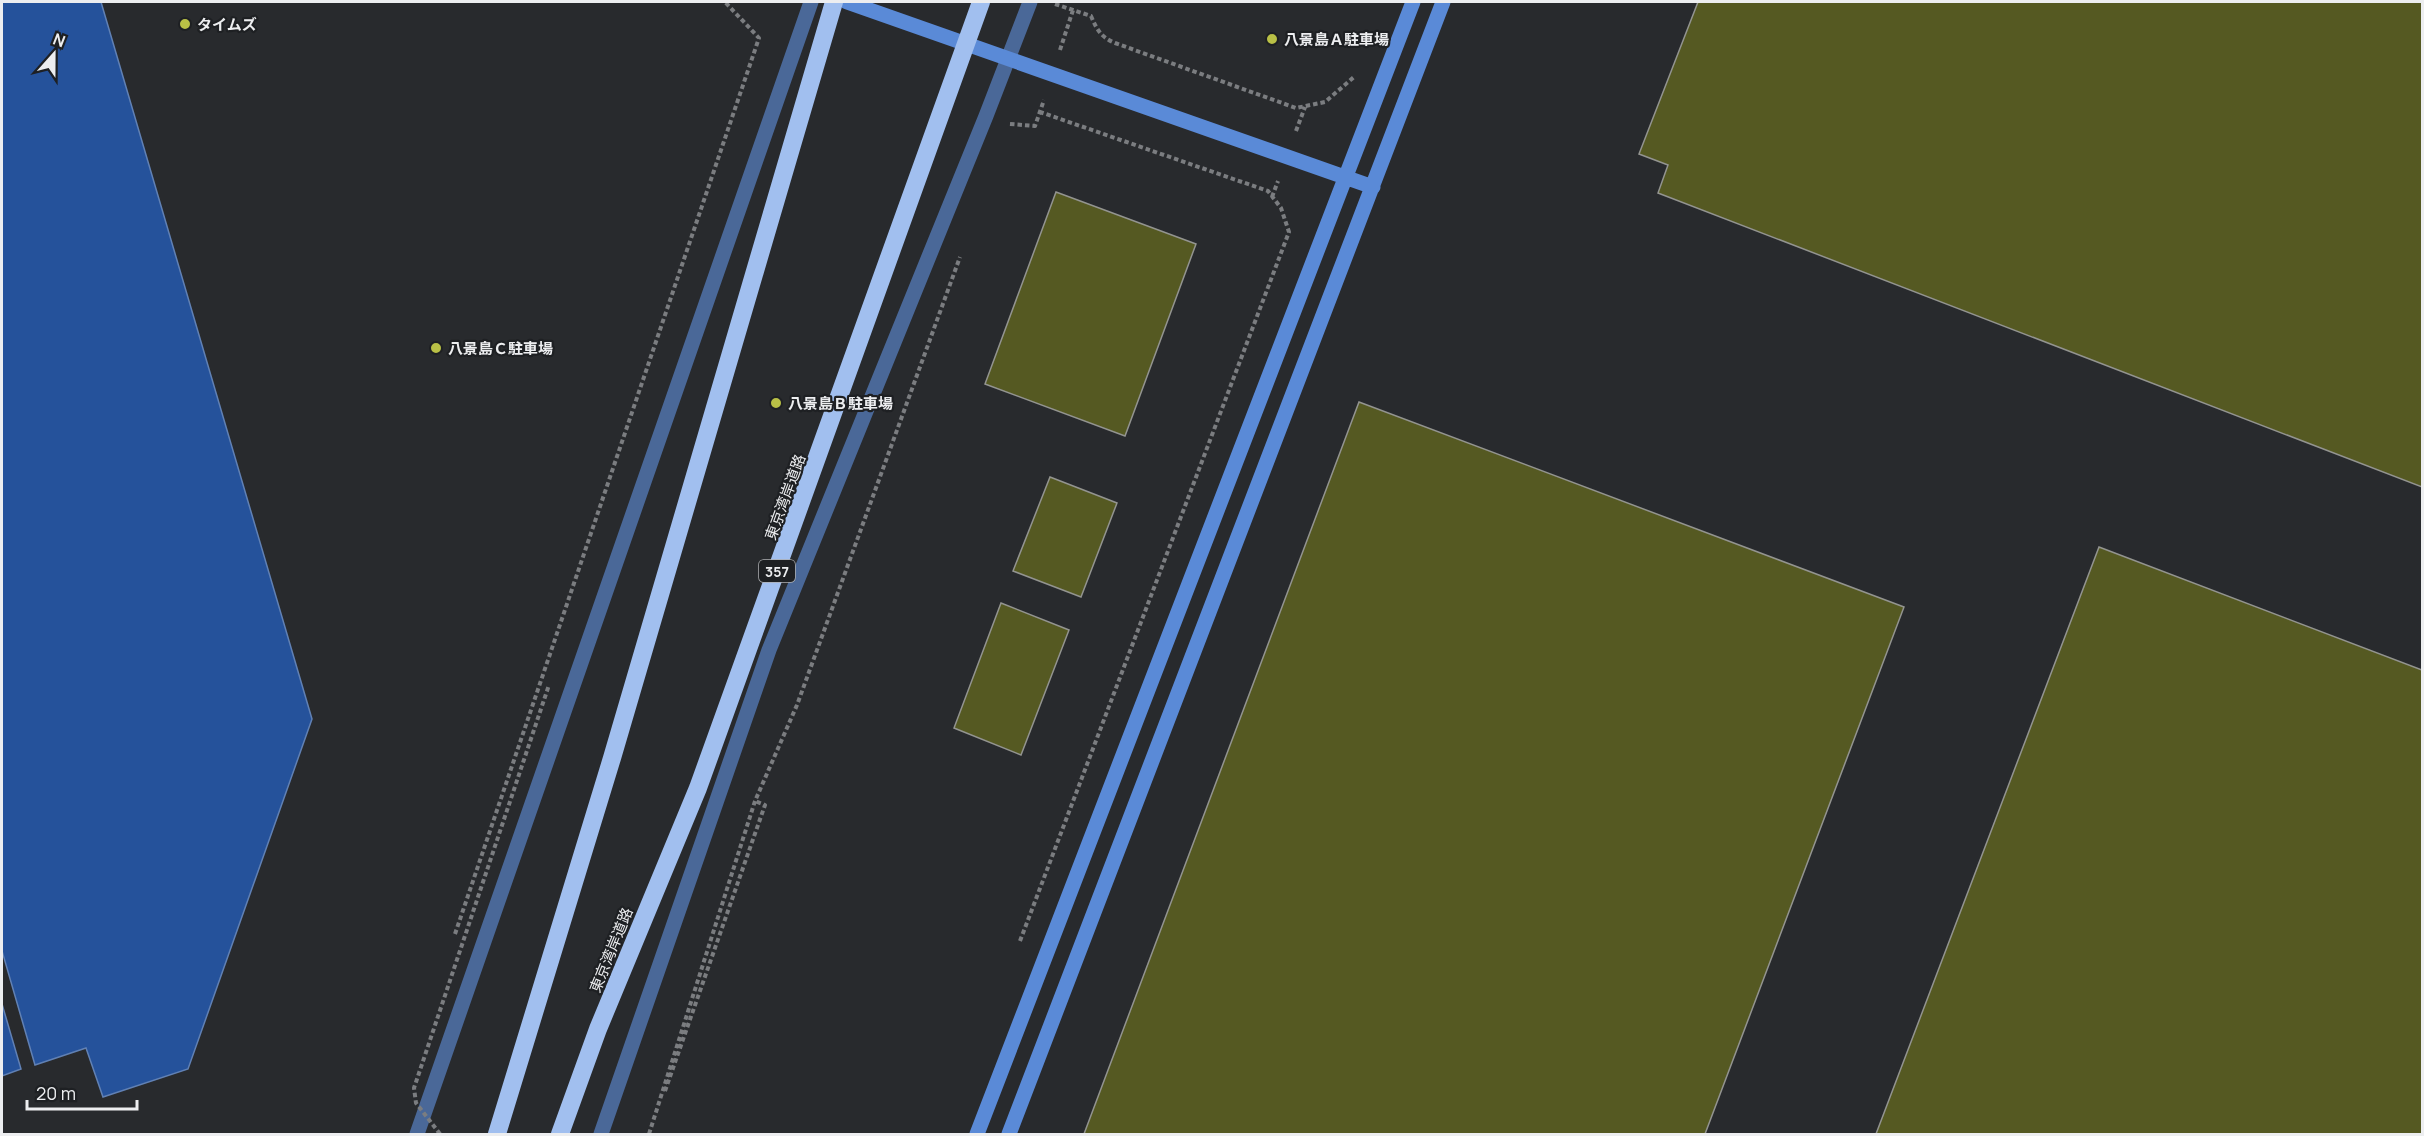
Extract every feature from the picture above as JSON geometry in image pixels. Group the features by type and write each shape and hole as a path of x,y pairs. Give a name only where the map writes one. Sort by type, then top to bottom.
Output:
{"highway":[{"path":"497,1134 616,746 834,2"},
{"name":"東京湾岸道路","path":"560,1134 598,1029 698,788 981,2"}],"street":[{"path":"417,1134 811,2"},
{"path":"847,2 1009,57 1373,187"},
{"path":"601,1134 769,650 1030,2"},
{"path":"977,1134 1413,2"},
{"path":"1009,1134 1443,2"}],"path":[{"path":"453,942 759,38 724,2"},
{"path":"1048,2 1062,4 1091,16 1097,31 1104,39 1296,108 1325,102 1360,70"},
{"path":"1018,945 1289,232 1281,208 1268,191 1040,112"},
{"path":"1005,135 1009,124"},
{"path":"649,1134 757,802 797,705 964,247"},
{"path":"440,1134 416,1103 414,1088 549,685"},
{"path":"649,1134 765,805 757,802"}],"water":[{"path":"2,2 101,2 312,719 188,1069 103,1097 86,1048 35,1065 2,951"},
{"path":"2,1004 21,1069 2,1076"}],"building":[{"path":"1698,2 2422,2 2422,487 1658,193 1668,165 1639,154"},
{"path":"1056,192 1196,244 1125,436 985,384"},
{"path":"1359,402 1904,607 1705,1134 1084,1134"},
{"path":"1050,477 1117,503 1081,597 1013,571"},
{"path":"2099,547 2422,670 2422,1134 1876,1134"},
{"path":"1001,603 1069,630 1021,755 954,728"}],"place":[{"name":"タイムズ","path":"185,24"},
{"name":"八景島Ａ駐車場","path":"1272,39"},
{"name":"八景島Ｃ駐車場","path":"436,348"},
{"name":"八景島Ｂ駐車場","path":"776,403"}]}
